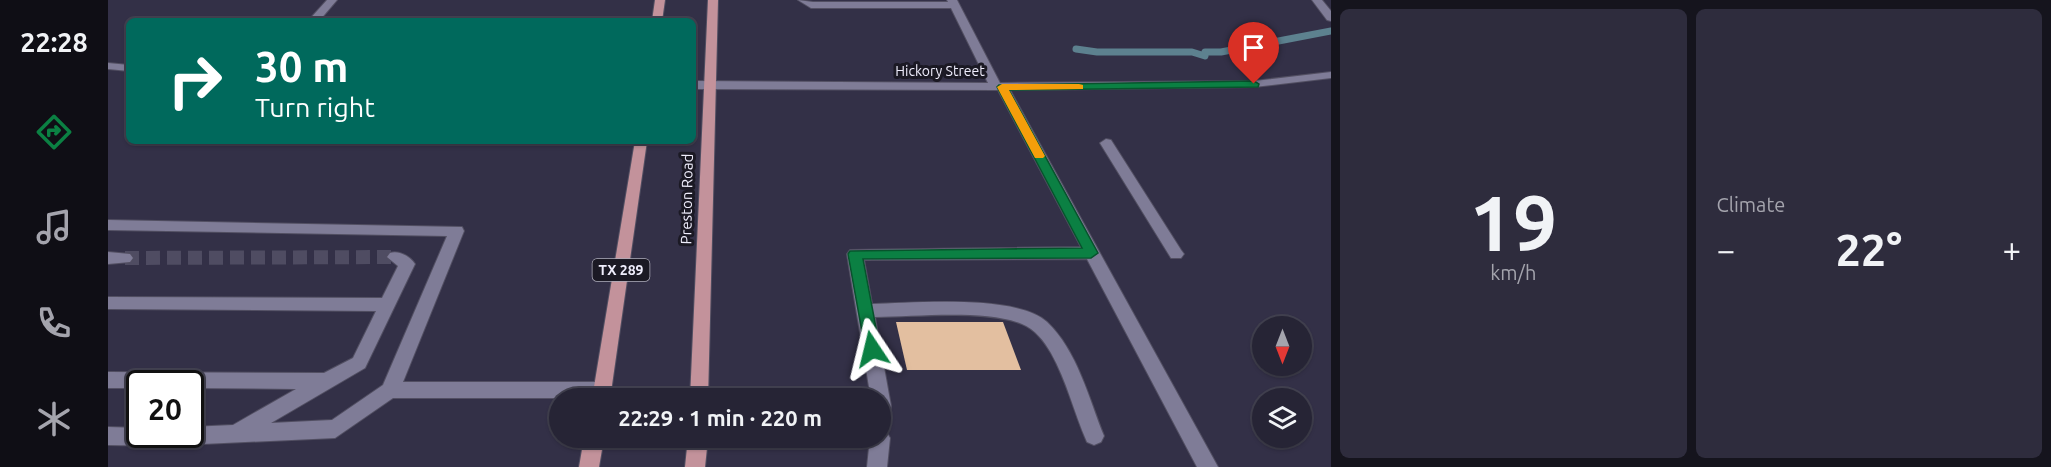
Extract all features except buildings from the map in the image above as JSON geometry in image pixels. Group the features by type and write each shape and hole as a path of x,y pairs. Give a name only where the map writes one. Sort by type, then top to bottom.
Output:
{"main road":[{"path":"657,18 660,0"},
{"name":"Preston Road","path":"699,388 701,85 713,0"},
{"name":"TX 289","path":"603,388 641,144"},
{"path":"590,467 593,448"},
{"path":"695,467 697,448"}],"street":[{"path":"315,18 332,0"},
{"path":"803,0 811,5 827,2 953,2 1208,467"},
{"path":"1317,0 1331,18"},
{"path":"108,66 126,68"},
{"name":"Hickory Street","path":"701,85 999,87 1254,84 1331,75"},
{"path":"1106,143 1176,254"},
{"path":"108,225 457,231 390,390 335,429 235,434 108,436"},
{"path":"879,388 855,254 1091,253"},
{"path":"235,434 359,363 407,264 395,256"},
{"path":"108,258 125,258"},
{"path":"108,303 387,305"},
{"path":"865,311 990,311 1017,315 1037,324 1051,339 1065,365 1094,436"},
{"path":"108,380 326,381"},
{"path":"390,390 549,393"},
{"path":"878,467 879,448"}],"waterway":[{"path":"1076,49 1097,52 1192,52 1205,56 1205,52 1221,52 1331,31"}],"tunnel":[{"path":"125,258 395,257"}],"slow traffic":[{"path":"1039,156 1002,87 1079,87"}],"route":[{"path":"872,349 855,254 1091,253 1002,87 1254,84"}]}
